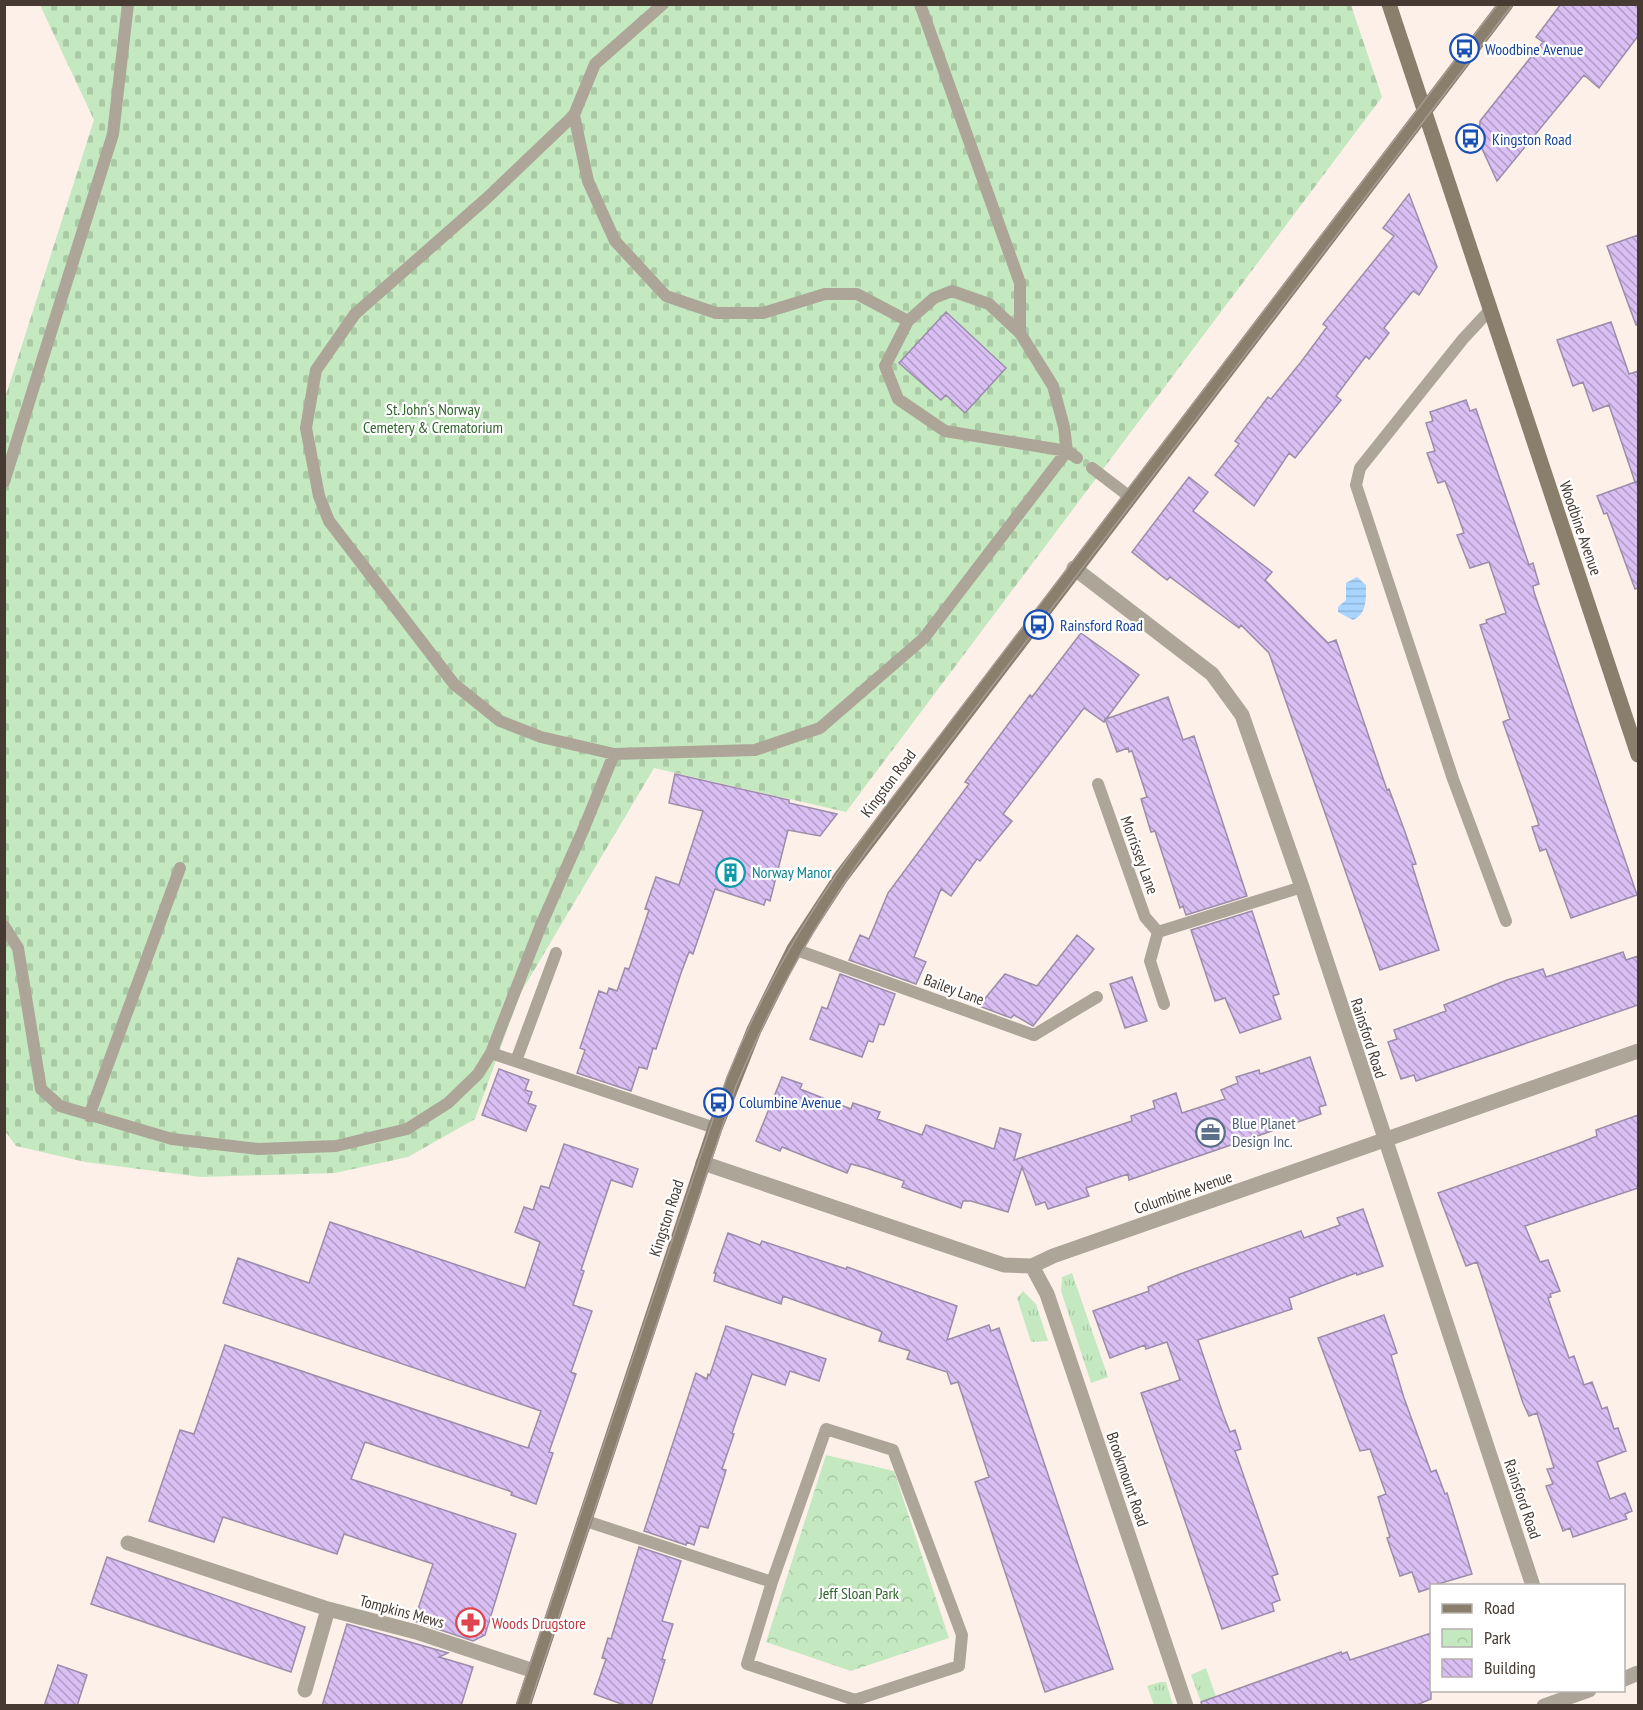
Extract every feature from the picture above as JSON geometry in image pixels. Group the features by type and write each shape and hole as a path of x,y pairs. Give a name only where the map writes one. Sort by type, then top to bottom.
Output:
{"main road":[{"name":"Woodbine Avenue","path":"1389,4 1638,755"},
{"name":"Kingston Road","path":"523,1706 715,1128 754,1030 794,949 841,877 1074,568 1506,4"}],"street":[{"name":"Rainsford Road","path":"1074,568 1212,674 1225,688 1242,715 1302,887 1383,1141 1532,1584"},
{"name":"Columbine Avenue","path":"703,1164 1004,1265 1032,1266 1053,1256 1638,1051"},
{"name":"Brookmount Road","path":"1032,1266 1047,1294 1186,1706"},
{"name":"Tompkins Mews","path":"128,1543 328,1609 416,1632 534,1671"},
{"path":"305,1690 328,1609"},
{"path":"1544,1706 1571,1698"}],"lane":[{"path":"4,482 113,134 128,4"},
{"path":"663,4 595,64 574,115 487,198 355,314 316,370 306,428 319,496 329,521 454,684 500,721 541,737 614,754 755,750 820,728 924,638 1072,455"},
{"path":"920,4 1020,283 1020,333"},
{"path":"574,115 588,181 615,242 666,296 716,313 763,313 825,294 856,294 908,321"},
{"path":"952,291 989,304 1020,333 1053,386 1072,455 945,431 898,399 885,366 908,321 934,298 952,291"},
{"path":"1489,311 1463,339 1360,468 1356,485 1454,779 1506,921"},
{"path":"1092,468 1130,497"},
{"path":"4,926 18,948 41,1089 60,1106 183,1141 258,1149 336,1146 407,1129 448,1103 478,1074 491,1053 541,925 614,754"},
{"name":"Morrissey Lane","path":"1098,784 1145,917 1158,932"},
{"path":"89,1116 180,868"},
{"path":"1164,1004 1150,961 1158,932 1302,887"},
{"name":"Bailey Lane","path":"794,949 1034,1035 1097,998"},
{"path":"516,1061 556,953"},
{"path":"491,1053 715,1128"},
{"path":"826,1429 893,1450 962,1635 959,1666 855,1700 747,1664 772,1582 826,1429"},
{"path":"583,1520 772,1582"}],"green space":[{"name":"St. John's Norway Cemetery & Crematorium","path":"40,5 1351,5 1382,97 846,812 654,768 520,994 475,1119 408,1157 335,1173 201,1177 85,1162 16,1146 5,1131 5,398 94,120"},
{"path":"1072,1273 1108,1377 1091,1383 1061,1291 1062,1277"},
{"path":"1023,1291 1036,1304 1048,1341 1031,1342 1017,1298"},
{"name":"Jeff Sloan Park","path":"826,1455 894,1471 949,1638 851,1671 766,1642"},
{"path":"1206,1668 1219,1705 1202,1705 1191,1675"},
{"path":"1166,1682 1173,1705 1154,1705 1147,1686"}],"water":[{"path":"1357,577 1366,585 1366,601 1361,614 1353,620 1338,612 1338,607 1346,600 1346,583"}],"building":[{"path":"1561,4 1638,4 1638,36 1599,88 1584,75 1497,181 1479,142 1480,121 1543,42 1536,37"},
{"path":"1409,194 1437,267 1419,295 1413,291 1384,328 1389,333 1369,359 1366,356 1336,396 1341,400 1295,458 1289,453 1254,506 1215,475 1239,444 1235,441 1268,397 1271,399 1301,362 1327,327 1323,324 1394,236 1383,228"},
{"path":"1638,235 1638,325 1636,325 1607,246"},
{"path":"946,312 1006,368 965,413 946,395 941,400 899,363"},
{"path":"1611,322 1629,374 1638,371 1638,481 1635,482 1609,405 1593,411 1583,382 1573,386 1557,340"},
{"path":"1466,400 1470,411 1476,409 1529,565 1533,563 1539,584 1533,586 1534,592 1637,895 1571,918 1546,849 1540,851 1532,827 1539,825 1503,722 1510,719 1480,625 1487,623 1486,620 1506,613 1489,562 1470,568 1457,535 1464,533 1452,499 1445,481 1438,483 1427,453 1435,451 1426,423 1433,421 1430,412"},
{"path":"1189,477 1208,492 1193,511 1272,572 1265,580 1328,643 1336,640 1387,790 1389,789 1416,864 1412,865 1439,950 1380,970 1269,653 1241,625 1239,628 1170,577 1167,580 1132,552"},
{"path":"1638,481 1638,588 1635,589 1607,513 1604,514 1597,496"},
{"path":"1081,633 1139,675 1106,719 1168,697 1183,740 1194,736 1247,896 1186,915 1183,906 1180,908 1155,831 1151,832 1141,799 1147,797 1132,751 1129,752 1128,748 1117,752 1105,719 1104,722 1084,708 1003,814 1012,821 980,861 977,859 951,896 941,889 914,957 926,962 916,984 849,960 860,935 869,939 888,893 969,784 965,782 1030,695 1032,697"},
{"path":"675,774 789,800 789,803 837,814 820,836 788,830 770,901 766,899 764,905 715,889 693,954 689,952 681,973 656,1049 653,1048 647,1069 639,1067 631,1091 577,1073 585,1050 580,1048 599,991 607,994 609,988 617,991 625,968 629,969 649,910 645,909 656,877 679,885 703,811 669,803"},
{"path":"1252,911 1279,994 1273,996 1281,1019 1240,1033 1225,998 1215,1001 1191,930"},
{"path":"1077,935 1094,949 1033,1026 1014,1015 1011,1018 979,1006 1005,974 1037,986"},
{"path":"1623,952 1626,960 1638,956 1638,1005 1416,1081 1414,1075 1401,1079 1388,1042 1397,1039 1394,1030 1446,1011 1444,1005 1507,980 1543,969 1546,977"},
{"path":"840,974 895,994 884,1025 879,1024 873,1042 868,1041 862,1057 810,1039 822,1007 827,1009"},
{"path":"1132,977 1147,1021 1125,1028 1110,984"},
{"path":"1310,1057 1326,1105 1319,1107 1321,1114 1129,1180 1128,1174 1086,1188 1089,1196 1048,1209 1045,1202 1036,1205 1022,1167 1008,1212 971,1201 963,1201 961,1208 902,1187 904,1181 866,1168 851,1164 847,1173 782,1147 780,1151 756,1141 782,1077 802,1084 800,1089 851,1109 853,1103 880,1112 877,1119 922,1135 926,1125 994,1149 1000,1128 1021,1134 1014,1160 1132,1121 1131,1116 1155,1108 1153,1101 1176,1093 1182,1113 1225,1099 1221,1090 1238,1083 1236,1077 1259,1070 1260,1074"},
{"path":"499,1069 529,1080 525,1090 532,1092 528,1103 536,1106 526,1131 482,1115"},
{"path":"1638,1115 1638,1188 1525,1226 1540,1262 1548,1260 1560,1291 1550,1294 1551,1297 1548,1298 1569,1358 1574,1356 1584,1385 1592,1382 1602,1409 1607,1407 1614,1429 1618,1428 1626,1451 1597,1462 1610,1499 1625,1493 1632,1511 1625,1514 1627,1519 1573,1537 1570,1528 1563,1531 1546,1486 1553,1484 1547,1469 1554,1468 1537,1413 1529,1416 1523,1403 1477,1262 1466,1266 1438,1193 1577,1144 1597,1136 1596,1130"},
{"path":"564,1144 638,1169 632,1187 611,1180 581,1270 584,1271 573,1305 592,1311 571,1372 576,1374 549,1452 553,1453 536,1504 511,1495 512,1492 365,1442 351,1479 516,1534 485,1635 473,1641 414,1621 433,1564 344,1534 337,1554 223,1517 214,1542 149,1521 180,1430 194,1434 225,1345 528,1448 541,1411 223,1303 238,1258 309,1283 330,1222 525,1288 540,1242 515,1232 524,1207 533,1210 541,1186 549,1188"},
{"path":"1363,1209 1383,1266 1357,1275 1356,1273 1289,1298 1292,1309 1198,1340 1230,1432 1235,1430 1241,1449 1235,1451 1278,1574 1272,1576 1280,1600 1272,1603 1274,1611 1222,1629 1141,1393 1180,1380 1167,1342 1146,1349 1145,1345 1110,1358 1093,1311 1149,1291 1148,1287 1180,1274 1301,1231 1304,1238 1340,1225 1337,1218"},
{"path":"728,1233 760,1245 762,1241 846,1269 847,1267 957,1306 947,1340 989,1325 991,1331 999,1328 1113,1669 1045,1692 975,1482 989,1477 958,1382 951,1384 947,1372 907,1359 910,1351 879,1341 882,1332 878,1330 783,1296 781,1304 714,1281 716,1273 714,1273"},
{"path":"1384,1315 1397,1353 1391,1355 1404,1398 1431,1472 1436,1470 1445,1494 1447,1493 1472,1574 1438,1584 1430,1584 1430,1588 1419,1592 1412,1572 1400,1576 1387,1538 1390,1537 1378,1497 1386,1494 1370,1449 1360,1451 1318,1338"},
{"path":"726,1326 826,1359 819,1381 790,1371 785,1385 752,1374 732,1433 734,1434 722,1469 726,1470 708,1528 700,1526 694,1545 687,1542 686,1545 644,1531 696,1373 707,1379 708,1374 710,1375"},
{"path":"639,1547 681,1561 662,1621 673,1624 651,1706 627,1706 594,1694 606,1659 602,1658 608,1638 611,1639"},
{"path":"107,1557 305,1627 291,1672 91,1604"},
{"path":"347,1624 448,1653 439,1657 473,1667 461,1706 322,1706"},
{"path":"1430,1633 1431,1699 1414,1706 1202,1706 1201,1702 1341,1652 1342,1654 1347,1652 1350,1660"},
{"path":"58,1665 87,1675 77,1706 44,1706"}],"tram line":[{"path":"516,1706 727,1077 777,970 837,874 883,810 1498,4"},
{"path":"529,1706 736,1086 764,1024 811,935 867,850 1513,4"}],"place":[{"name":"Woodbine Avenue","path":"1464,49"},
{"name":"Kingston Road","path":"1471,139"},
{"name":"Rainsford Road","path":"1039,625"},
{"name":"Norway Manor","path":"731,872"},
{"name":"Columbine Avenue","path":"718,1102"},
{"name":"Blue Planet Design Inc.","path":"1211,1132"},
{"name":"Woods Drugstore","path":"471,1623"}]}
